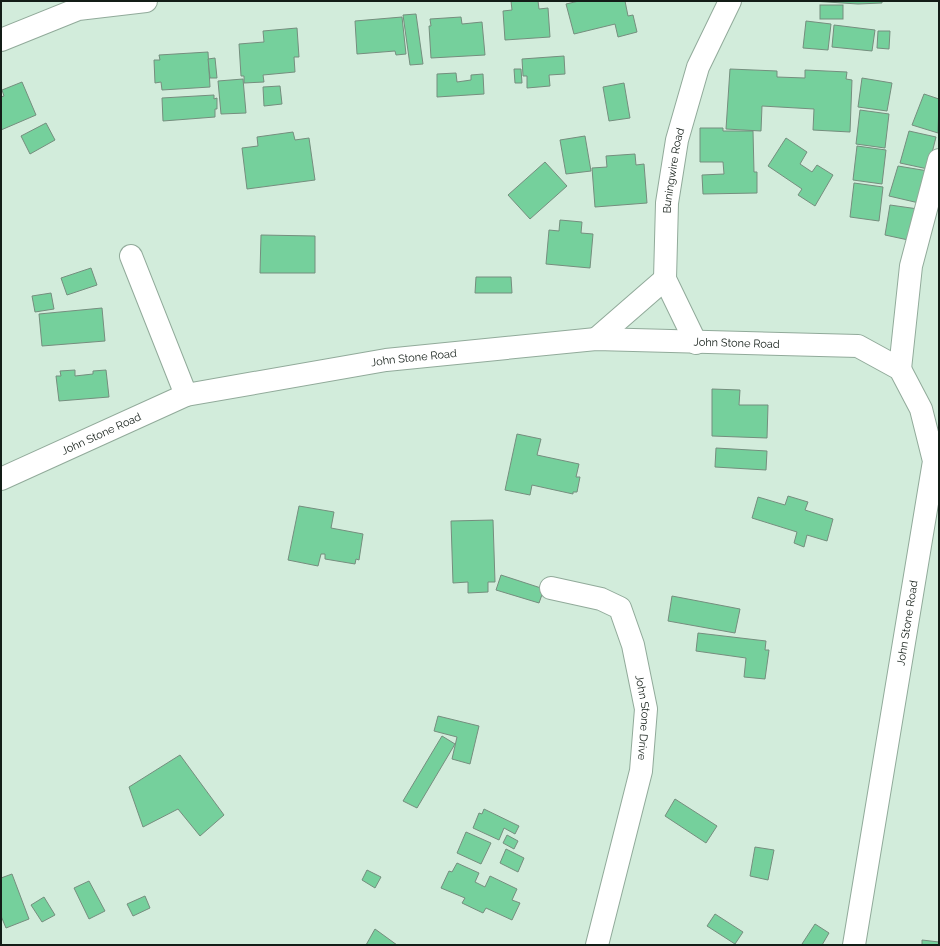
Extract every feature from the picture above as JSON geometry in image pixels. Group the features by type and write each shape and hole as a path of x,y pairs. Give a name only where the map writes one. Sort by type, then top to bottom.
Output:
{"street":[{"path":"1,40 78,9 146,1"},
{"name":"Buningwire Road","path":"696,343 665,279 667,203 677,140 698,67 730,1"},
{"path":"900,369 911,266 939,160"},
{"path":"130,256 186,394"},
{"path":"596,339 665,279"},
{"name":"John Stone Road","path":"1,479 186,394 386,360 596,339 696,343 858,346 900,369 921,409 934,461 854,945"},
{"name":"John Stone Drive","path":"551,588 601,599 620,608 634,645 646,709 641,771 597,945"}],"building":[{"path":"511,1 538,1 539,9 548,8 550,37 505,40 503,11 512,10"},
{"path":"579,1 625,1 628,16 633,15 637,32 618,37 615,24 574,34 566,4"},
{"path":"812,1 882,1 882,3 858,4"},
{"path":"820,5 843,5 843,19 820,19"},
{"path":"416,14 423,64 410,65 403,15"},
{"path":"402,17 406,54 396,55 395,51 357,54 355,21"},
{"path":"461,17 462,24 482,22 485,55 431,58 430,19"},
{"path":"806,21 831,24 828,50 803,48"},
{"path":"834,25 875,30 872,51 832,47"},
{"path":"297,28 299,57 294,57 295,72 263,75 264,82 244,83 244,76 241,76 239,44 264,42 263,31"},
{"path":"878,31 890,31 889,49 877,48"},
{"path":"208,52 210,87 162,90 161,82 155,83 154,60 160,60 159,55"},
{"path":"564,56 565,74 549,75 550,86 527,88 527,76 523,76 522,59"},
{"path":"215,58 217,78 210,78 208,59"},
{"path":"514,69 521,69 522,83 515,83"},
{"path":"730,69 777,71 777,77 805,78 805,70 847,72 846,79 852,80 850,132 813,130 814,109 762,106 761,131 726,129"},
{"path":"456,73 457,82 471,80 471,75 483,74 484,94 437,97 437,74"},
{"path":"862,78 892,83 887,111 858,107"},
{"path":"243,79 246,113 221,114 218,81"},
{"path":"22,82 36,115 1,130 1,97 4,96 2,90"},
{"path":"624,83 630,118 609,121 603,87"},
{"path":"280,86 282,104 264,106 263,87"},
{"path":"924,94 939,99 938,133 912,125"},
{"path":"214,95 214,99 217,98 215,117 163,121 162,98"},
{"path":"860,110 889,114 885,148 856,144"},
{"path":"46,123 55,140 30,154 21,136"},
{"path":"700,128 723,128 723,131 753,131 754,172 757,172 757,193 703,194 702,175 724,174 723,162 700,162"},
{"path":"909,131 936,137 928,169 900,163"},
{"path":"293,132 295,140 309,138 315,180 247,189 242,148 258,146 257,137"},
{"path":"585,136 591,171 566,174 560,140"},
{"path":"786,138 807,152 800,164 812,172 817,165 833,175 815,206 798,195 802,189 768,166"},
{"path":"857,146 886,150 882,184 853,180"},
{"path":"635,154 636,165 644,164 647,203 595,207 592,168 607,167 606,156"},
{"path":"545,162 567,186 530,219 508,195"},
{"path":"898,166 928,171 919,203 889,196"},
{"path":"854,183 883,187 879,221 850,217"},
{"path":"890,205 918,209 913,241 885,235"},
{"path":"560,220 582,222 581,233 593,234 590,268 546,264 549,230 559,231"},
{"path":"261,235 315,236 315,273 260,273"},
{"path":"91,268 97,285 67,295 61,278"},
{"path":"476,277 511,277 512,293 475,293"},
{"path":"51,293 54,309 35,312 32,296"},
{"path":"102,308 105,341 42,346 39,314"},
{"path":"75,370 75,376 93,374 93,371 106,370 109,397 59,401 56,376 61,376 60,371"},
{"path":"712,389 740,390 739,405 768,405 767,438 712,436"},
{"path":"517,434 541,439 537,455 579,464 576,477 580,477 577,492 573,492 573,494 532,485 530,495 505,490"},
{"path":"716,448 767,451 766,470 715,467"},
{"path":"788,496 808,502 805,510 833,519 827,541 807,535 804,547 794,543 797,532 752,518 758,497 785,505"},
{"path":"299,506 334,512 331,528 363,534 359,560 356,559 355,564 325,559 325,554 321,554 318,566 288,560"},
{"path":"493,520 495,582 488,582 488,592 468,593 468,582 453,583 451,521"},
{"path":"501,575 544,589 539,603 496,590"},
{"path":"672,596 740,609 735,633 668,621"},
{"path":"698,633 766,641 765,650 769,650 765,679 744,677 746,658 696,651"},
{"path":"438,716 479,726 470,764 452,759 457,737 434,731"},
{"path":"442,736 455,744 417,808 403,801"},
{"path":"180,755 224,815 200,836 178,809 143,827 129,787"},
{"path":"675,799 717,826 706,843 665,816"},
{"path":"484,809 519,826 515,834 504,828 499,840 473,828 479,813 482,814"},
{"path":"466,832 491,843 481,864 457,853"},
{"path":"507,835 518,841 514,849 503,843"},
{"path":"755,847 774,850 768,880 750,876"},
{"path":"506,849 524,858 518,872 500,863"},
{"path":"457,863 479,873 475,882 485,887 490,876 517,889 512,900 520,903 512,920 486,908 483,913 462,903 465,898 441,888 449,871 452,872"},
{"path":"367,870 381,877 375,888 362,880"},
{"path":"12,874 29,919 6,928 1,916 1,878"},
{"path":"89,881 105,911 89,919 74,888"},
{"path":"145,896 150,908 133,916 127,904"},
{"path":"44,897 55,915 42,922 31,905"},
{"path":"715,914 743,932 735,944 707,926"},
{"path":"815,924 829,933 822,945 802,944"},
{"path":"375,929 397,945 366,945"},
{"path":"922,940 939,942 939,945 922,945"}]}
